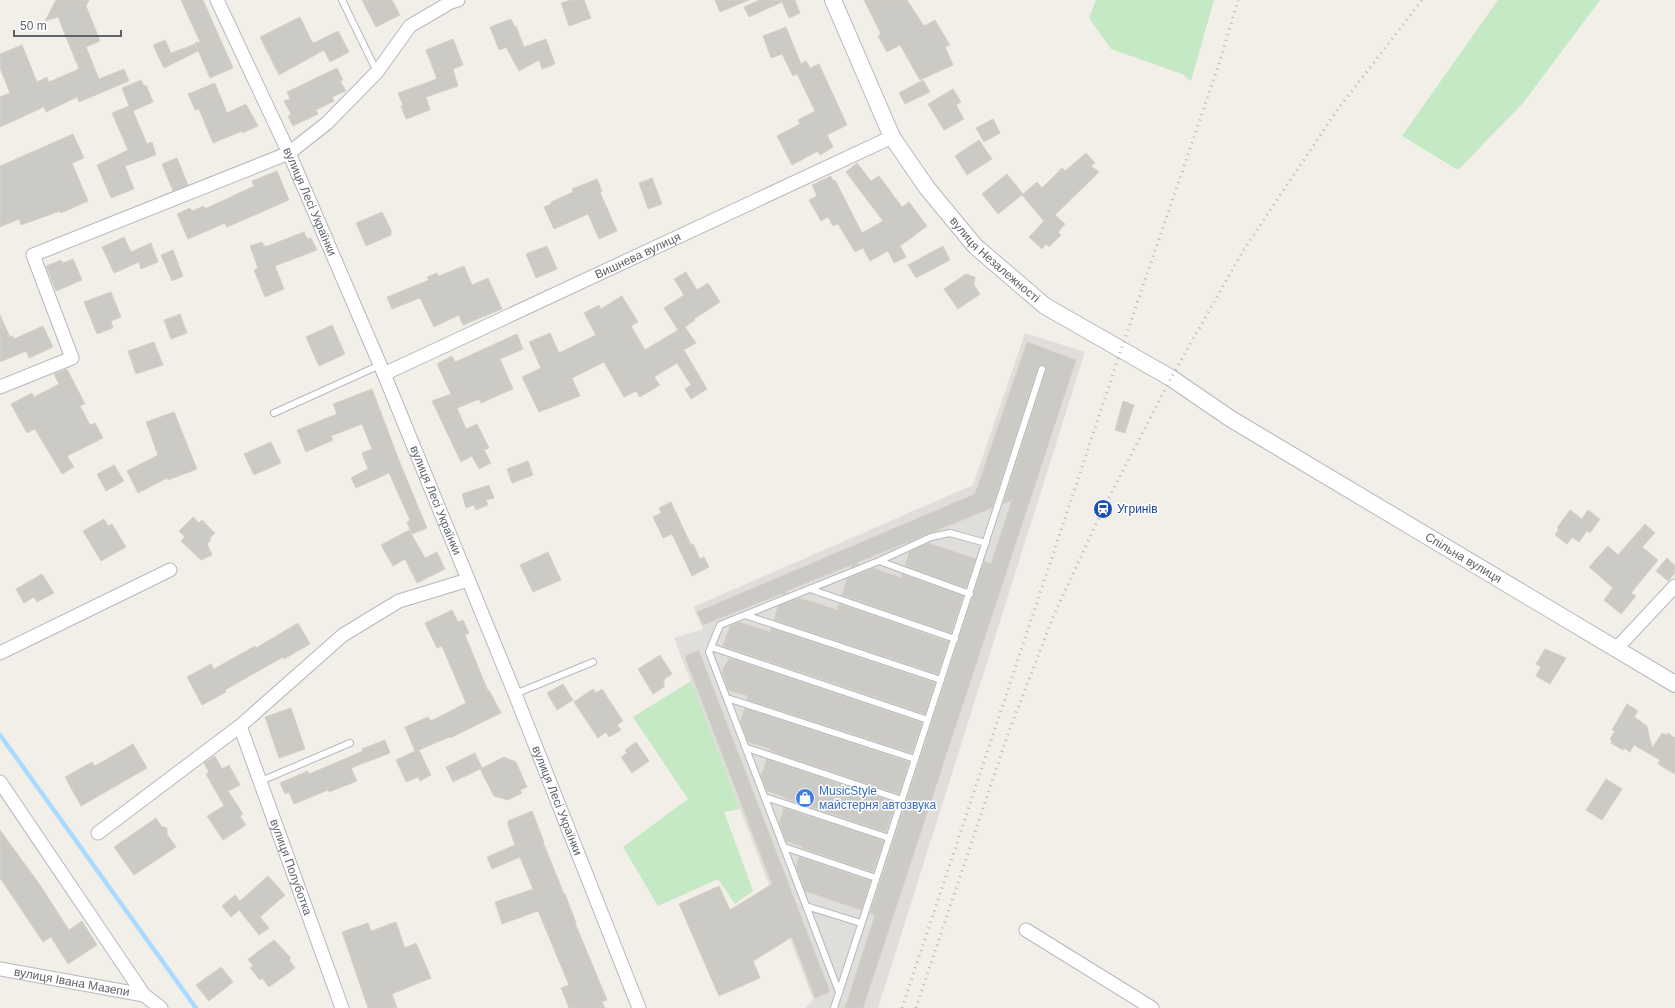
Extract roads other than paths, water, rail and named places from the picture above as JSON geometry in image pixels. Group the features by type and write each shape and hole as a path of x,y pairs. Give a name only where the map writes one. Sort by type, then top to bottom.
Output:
{"street":[{"name":"вулиця Лесі Українки","path":"217,0 289,153 382,369 515,694 639,1008"},
{"path":"0,387 72,358 33,255 289,153 327,123 377,72 410,26 451,2 458,0"},
{"name":"вулиця Незалежності","path":"834,0 892,137 927,188 975,246 1045,306 1171,378 1251,431"},
{"name":"Вишнева вулиця","path":"382,369 892,137"},
{"name":"Спільна вулиця","path":"1251,431 1675,684"},
{"path":"0,653 170,570"},
{"path":"98,833 240,726 343,635 399,602 468,580"},
{"path":"1616,650 1675,586"},
{"name":"вулиця Полуботка","path":"240,726 342,1008"},
{"path":"0,782 144,995 161,1008"},
{"path":"1026,930 1152,1008"},
{"name":"вулиця Івана Мазепи","path":"0,969 144,995"}],"lane":[{"path":"342,0 377,72"},
{"path":"274,413 382,369"},
{"path":"834,1008 1042,369"},
{"path":"839,992 747,748 709,652 720,626 880,562 931,537 950,533 986,543"},
{"path":"880,562 970,594"},
{"path":"810,589 954,639"},
{"path":"745,616 941,680"},
{"path":"711,647 928,720"},
{"path":"515,694 593,662"},
{"path":"727,698 915,759"},
{"path":"260,781 350,743"},
{"path":"747,748 902,800"},
{"path":"765,797 889,838"},
{"path":"784,847 876,878"},
{"path":"806,906 861,923"}],"waterway":[{"path":"0,735 196,1008"}],"railway":[{"path":"902,1008 1121,350 1219,64 1238,0"},
{"path":"916,1008 1008,734 1053,617 1103,509 1171,378 1243,251 1335,113 1422,0"}],"place":[{"name":"Угринів","path":"1103,509"},
{"name":"MusicStyle майстерня автозвука","path":"805,798"}]}
